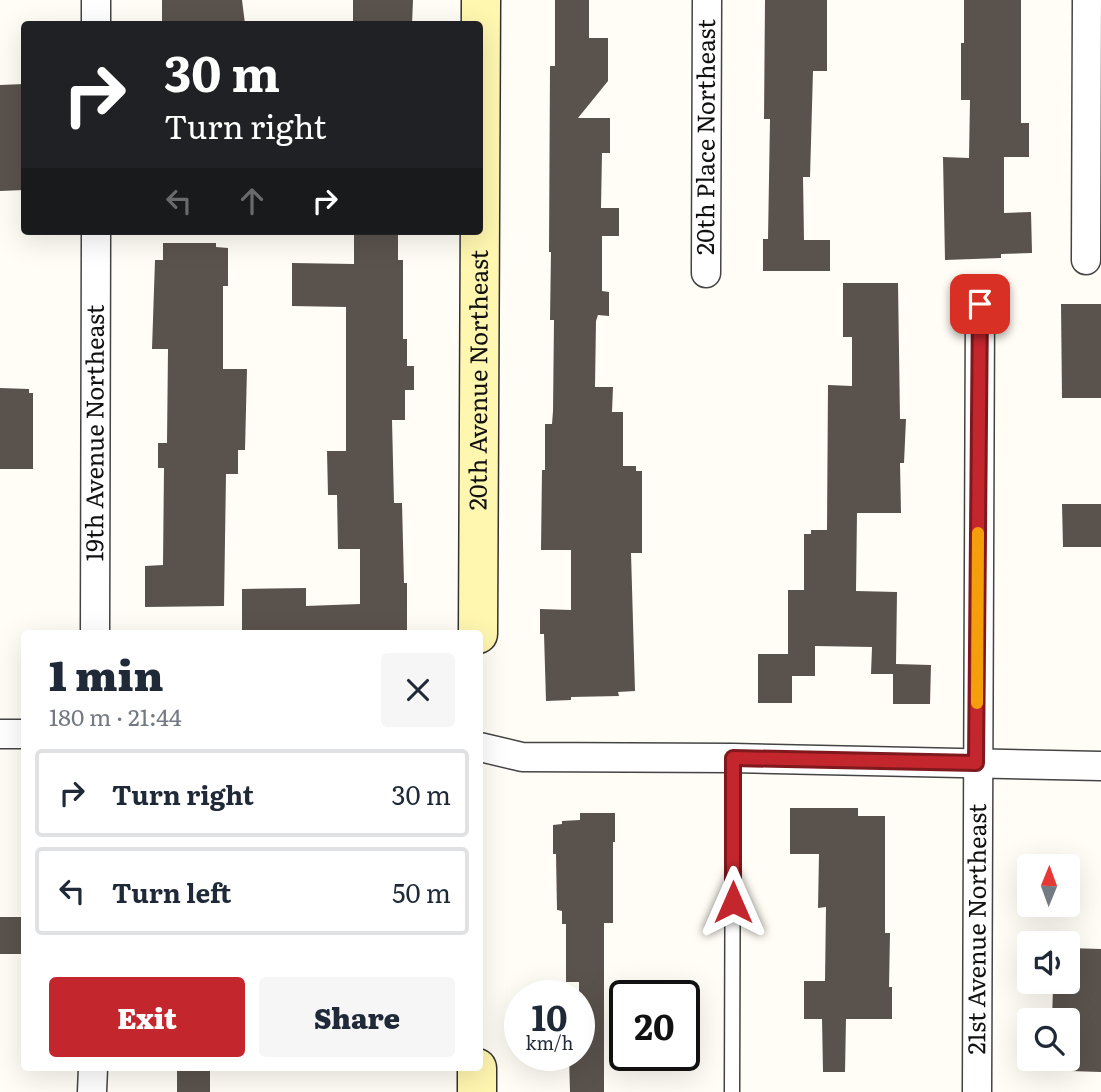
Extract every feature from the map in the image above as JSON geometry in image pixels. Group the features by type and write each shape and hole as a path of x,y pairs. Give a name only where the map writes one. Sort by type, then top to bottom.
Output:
{"street":[{"path":"96,0 96,21"},
{"name":"20th Avenue Northeast","path":"481,0 481,21"},
{"name":"20th Place Northeast","path":"706,273 707,0"},
{"path":"1086,260 1087,0"},
{"name":"19th Avenue Northeast","path":"95,630 96,235"},
{"name":"20th Avenue Northeast","path":"478,630 480,235"},
{"name":"21st Avenue Northeast","path":"977,1092 976,763 980,304"},
{"path":"0,734 21,734"},
{"path":"483,748 522,757 733,758 1101,766"},
{"path":"92,1092 93,1071"},
{"path":"477,1071 477,1092"}],"lane":[{"path":"732,1092 733,758"}],"building":[{"path":"162,0 242,0 245,21 162,21"},
{"path":"353,0 413,0 412,21 353,21"},
{"path":"555,0 589,0 589,38 608,38 608,81 578,118 610,118 610,153 602,153 601,208 619,208 619,236 602,236 602,291 609,292 609,316 598,315 596,321 595,387 613,387 612,412 623,412 623,466 636,466 636,471 642,471 642,553 631,553 635,691 618,692 619,696 571,697 571,700 546,701 544,634 540,634 540,609 571,610 571,550 541,550 545,424 552,424 553,411 554,320 550,320 549,252 550,66 555,66"},
{"path":"765,0 827,0 827,71 813,71 810,177 803,177 804,240 830,240 830,271 763,271 763,239 768,239 770,119 764,119"},
{"path":"964,0 1021,0 1021,123 1029,123 1029,157 1004,157 1004,213 1031,212 1032,253 1001,254 1001,258 945,260 943,157 969,158 970,100 961,100"},
{"path":"21,84 21,190 0,191 0,85"},
{"path":"354,235 398,235 398,260 403,260 403,339 407,339 407,366 414,366 414,390 405,390 405,420 392,420 394,503 402,503 407,630 242,630 242,589 306,588 306,606 360,604 360,549 338,549 337,495 328,495 327,451 346,451 346,307 292,306 292,263 354,264"},
{"path":"163,243 216,243 216,247 228,248 228,286 223,286 223,369 247,369 245,450 238,450 238,474 226,474 224,606 145,607 145,566 163,565 164,468 158,468 158,443 167,443 168,349 152,349 155,260 163,260"},
{"path":"843,283 898,283 900,419 906,419 904,463 900,463 901,513 857,513 856,591 897,592 896,664 931,665 930,704 893,704 893,674 871,674 872,647 815,646 815,676 792,676 792,703 758,703 758,654 788,654 788,590 804,590 804,534 811,534 811,530 827,530 828,385 852,386 852,337 843,337"},
{"path":"1061,304 1101,304 1101,398 1062,398"},
{"path":"0,388 29,389 29,393 33,393 33,469 0,469"},
{"path":"1062,504 1101,504 1101,547 1063,547"},
{"path":"790,808 858,808 858,816 885,816 885,933 890,933 889,987 892,987 892,1019 846,1019 845,1072 823,1072 822,1019 804,1019 804,981 825,981 826,907 818,908 819,854 790,854"},
{"path":"580,813 615,813 613,923 604,923 604,1092 570,1092 569,1071 595,1071 595,980 566,980 566,924 562,924 562,911 557,910 553,825 562,824 562,821 580,820"},
{"path":"0,917 21,917 21,954 0,954"},
{"path":"1080,948 1101,949 1101,1072 1070,1071 1080,1071 1080,1008 1052,1008 1053,994 1080,994"},
{"path":"177,1071 210,1071 210,1092 177,1092"}],"slow traffic":[{"path":"977,703 978,533"}],"route":[{"path":"733,902 733,758 976,763 980,304"}]}
